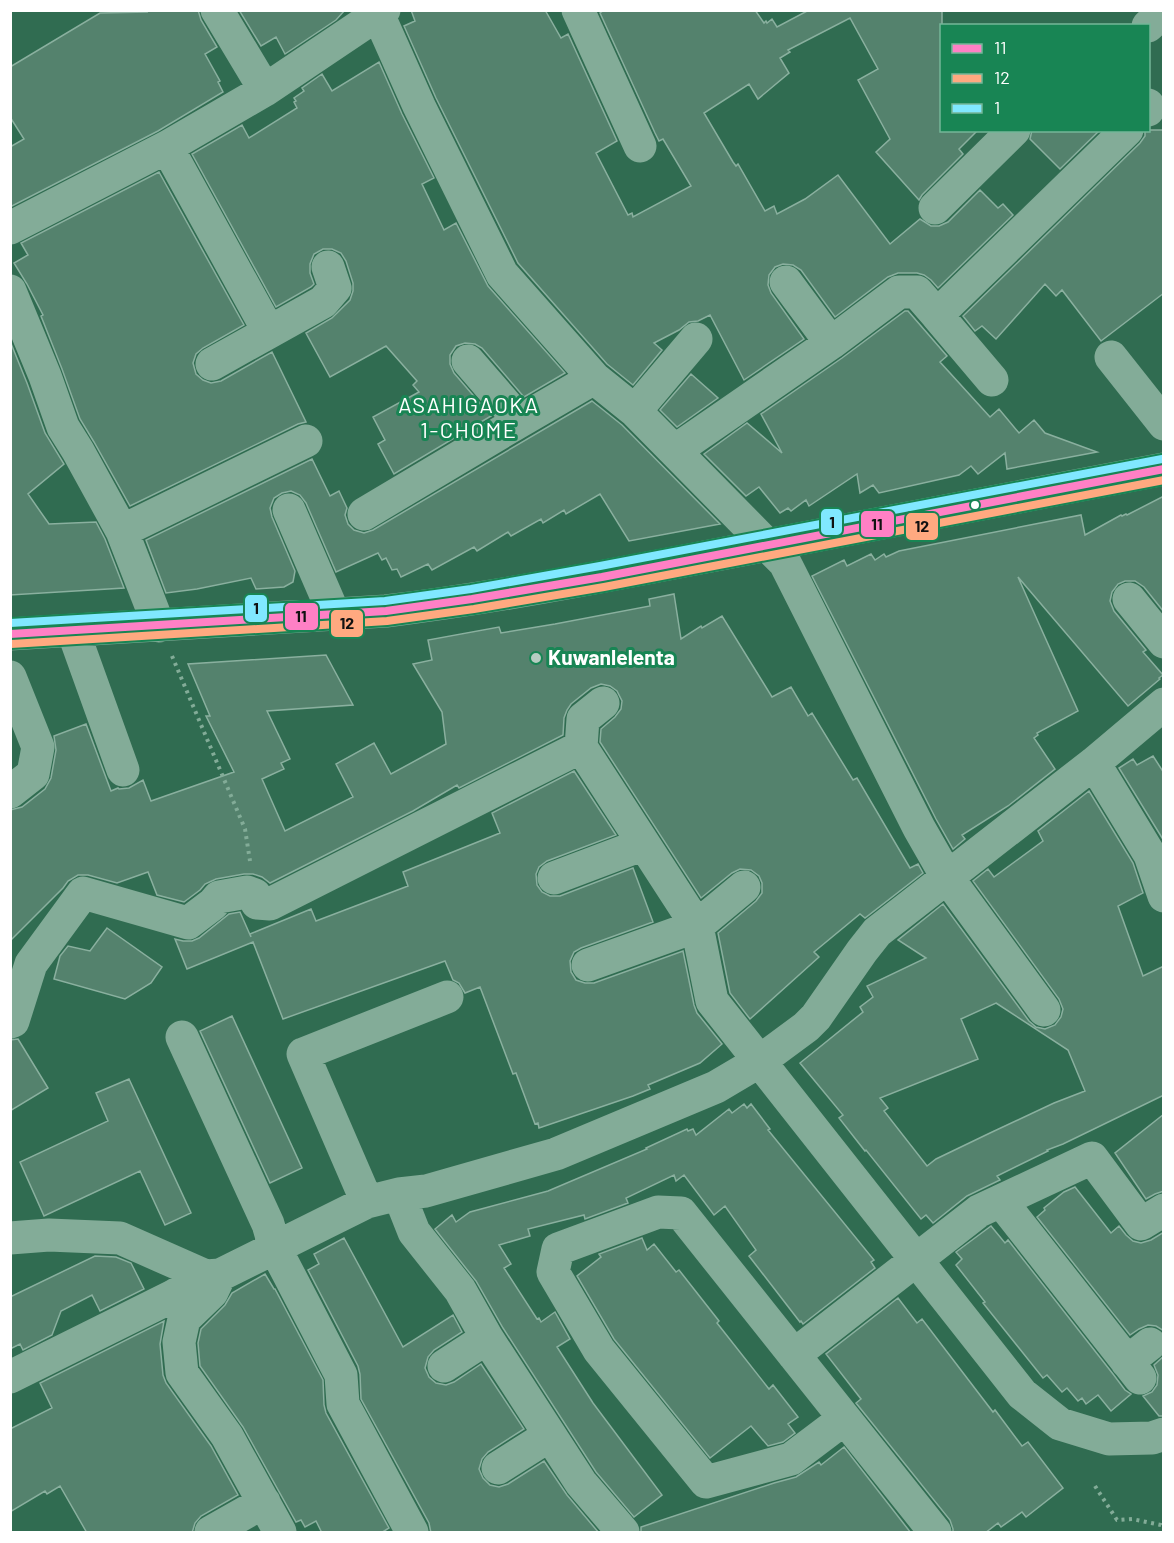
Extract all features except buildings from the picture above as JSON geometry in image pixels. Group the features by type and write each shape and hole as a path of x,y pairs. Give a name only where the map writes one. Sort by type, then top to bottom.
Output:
{"street":[{"path":"218,10 265,90"},
{"path":"578,10 640,146"},
{"path":"1150,24 1164,11"},
{"path":"10,228 167,147 265,90 381,12 419,106 502,274 594,378 635,411 676,450 785,563 919,828 947,877 1044,1011"},
{"path":"935,208 1012,132"},
{"path":"937,315 1125,132"},
{"path":"167,147 269,332"},
{"path":"212,364 269,332 330,311 335,288 328,267"},
{"path":"786,282 831,344"},
{"path":"10,291 55,371 63,427 122,531 163,637"},
{"path":"676,450 831,344 899,292 917,292 992,380"},
{"path":"635,411 696,339"},
{"path":"1111,357 1164,424"},
{"path":"468,361 520,421"},
{"path":"364,514 594,378"},
{"path":"122,531 306,441"},
{"path":"10,634 73,632 163,637 334,614 386,611 447,603 570,583 1164,469"},
{"path":"289,510 334,614"},
{"path":"1129,599 1164,642"},
{"path":"73,632 123,771"},
{"path":"10,676 38,747 33,774 10,792"},
{"path":"603,703 583,719 581,747 697,926 712,1001 1022,1394 1060,1424 1108,1439 1152,1438 1164,1434"},
{"path":"10,1377 213,1275 275,1248 367,1202 399,1194 426,1191 555,1154 716,1087 760,1061 806,1027 816,1017 877,932 1094,763 1164,704"},
{"path":"10,1022 13,1021 31,964 83,893 188,923 219,897 247,892 256,899 270,904 581,747"},
{"path":"1094,763 1150,855 1164,896"},
{"path":"554,878 644,844"},
{"path":"588,965 697,926 744,887"},
{"path":"367,1202 303,1054 447,997"},
{"path":"182,1037 268,1224 275,1248 341,1375 343,1404 412,1533"},
{"path":"794,1355 979,1211 1092,1158 1141,1224 1164,1210"},
{"path":"399,1194 414,1232 459,1290 487,1338 581,1483 623,1533"},
{"path":"1001,1201 1139,1361"},
{"path":"844,1419 791,1459 706,1482 599,1350 553,1272 558,1249 658,1212 681,1213 935,1533"},
{"path":"10,1238 49,1235 120,1238 213,1275"},
{"path":"213,1275 212,1292 184,1318 179,1342 182,1373 227,1436 280,1533"},
{"path":"444,1366 487,1338"},
{"path":"498,1468 550,1435"},
{"path":"211,1533 264,1502"}],"path":[{"path":"163,637 245,829 256,899"},
{"path":"1095,1486 1117,1520 1132,1519 1161,1525 1164,1529"}],"transit line":[{"name":"1","path":"10,623 385,601 471,589 1162,459"},
{"name":"11","path":"10,634 386,611 472,599 602,577 1164,469"},
{"name":"12","path":"11,644 387,621 474,609 604,587 1164,480"}],"place":[{"name":"Kuwanlelenta","path":"536,658"}],"district":[{"name":"ASAHIGAOKA 1-CHOME","path":"469,418"}]}
